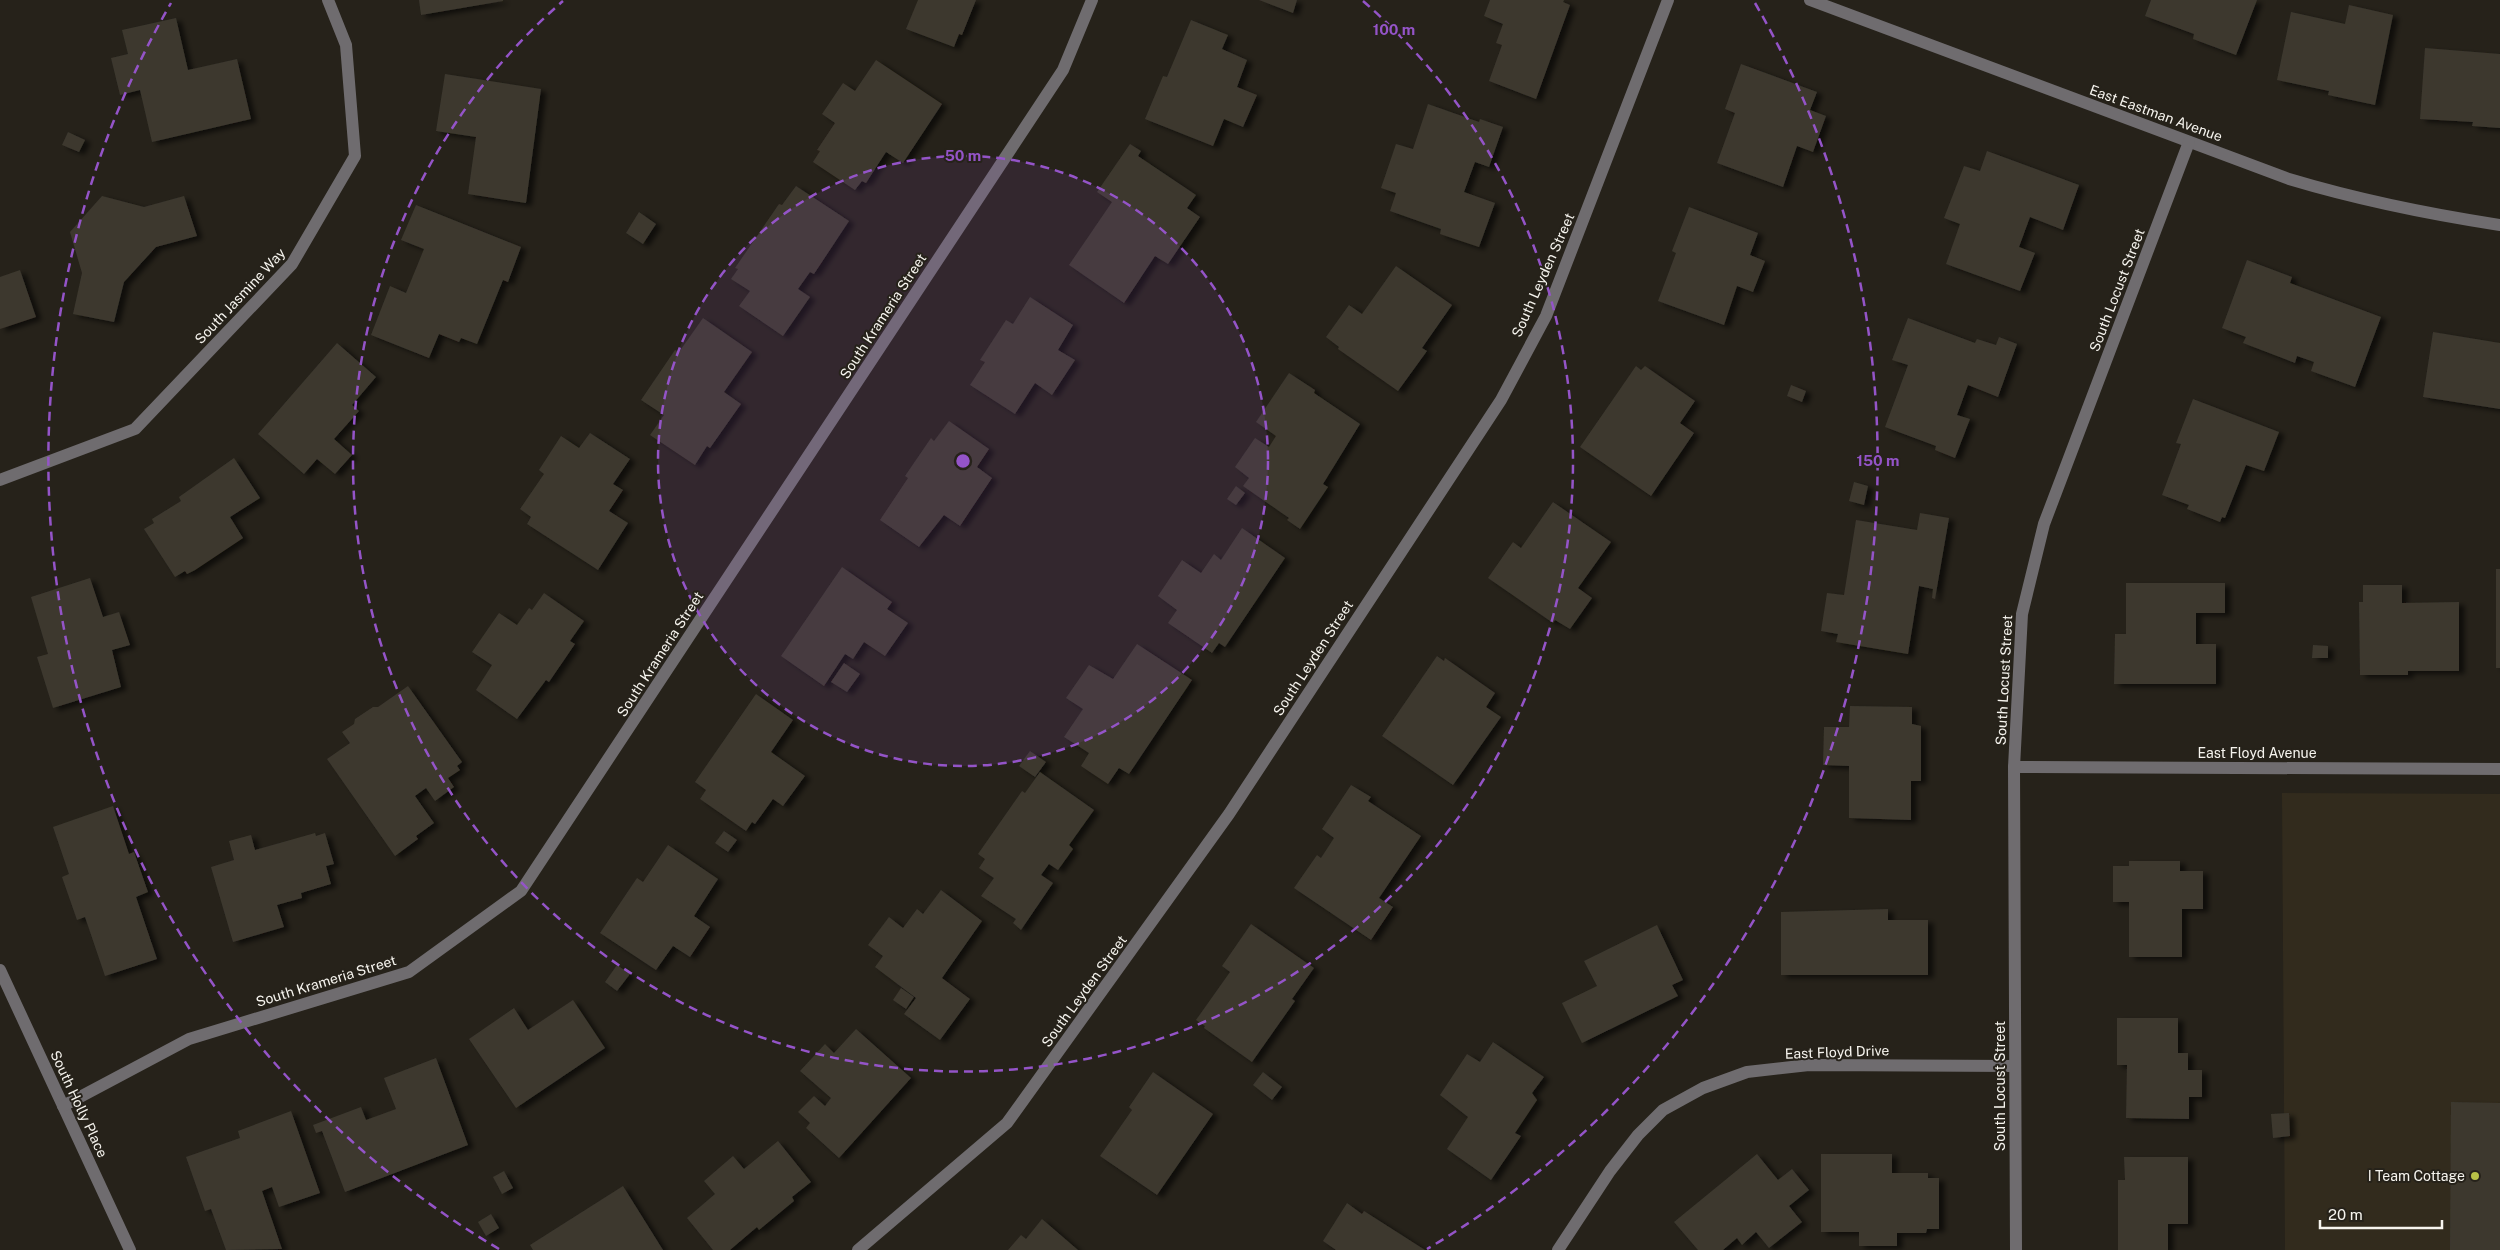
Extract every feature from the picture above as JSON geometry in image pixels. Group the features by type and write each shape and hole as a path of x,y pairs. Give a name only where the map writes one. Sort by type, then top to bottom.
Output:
{"street":[{"name":"South Jasmine Way","path":"0,480 135,430 292,264 355,156 346,45 328,0"},
{"name":"South Krameria Street","path":"63,1106 189,1039 409,972 521,891 1063,70 1092,0"},
{"name":"South Leyden Street","path":"858,1250 1007,1123 1229,814 1501,400 1546,316 1668,0"},
{"name":"East Eastman Avenue","path":"1810,0 2289,179 2354,198 2430,215 2500,225"},
{"name":"South Locust Street","path":"2016,1250 2014,767 2022,614 2042,533 2189,142"},
{"name":"East Floyd Avenue","path":"2014,767 2500,769"},
{"name":"South Holly Place","path":"0,970 130,1250"},
{"name":"East Floyd Drive","path":"1558,1250 1610,1171 1638,1136 1664,1110 1703,1088 1747,1072 1808,1065 2015,1066"}],"shaded area":[{"path":"2282,793 2500,794 2500,1250 2285,1250"}],"building":[{"path":"419,0 503,0 503,1 421,15"},
{"path":"918,0 976,0 962,35 959,34 954,47 906,29"},
{"path":"1259,0 1297,0 1293,13"},
{"path":"1490,0 1564,0 1563,2 1570,5 1536,99 1489,81 1502,45 1496,43 1503,24 1484,16"},
{"path":"2151,0 2257,0 2236,55 2193,39 2194,34 2145,16"},
{"path":"2349,5 2393,15 2375,105 2328,95 2329,91 2277,80 2291,12 2345,24"},
{"path":"176,18 188,70 237,59 251,119 152,142 140,90 120,95 111,58 128,54 122,30"},
{"path":"1191,20 1228,35 1222,49 1247,60 1237,87 1257,95 1243,127 1224,119 1213,146 1145,119 1163,76 1167,77"},
{"path":"2425,48 2500,54 2500,128 2472,126 2473,122 2420,119"},
{"path":"876,60 942,104 903,163 886,152 866,183 862,181 855,190 813,162 820,151 817,150 835,123 822,114 843,83 855,91"},
{"path":"1741,64 1817,92 1810,110 1826,116 1813,152 1797,146 1783,187 1717,163 1735,113 1725,109"},
{"path":"445,74 541,89 526,203 468,194 476,137 436,131"},
{"path":"1428,104 1479,122 1480,119 1503,127 1489,167 1475,162 1464,192 1495,203 1479,247 1440,234 1441,229 1390,211 1396,193 1381,188 1396,144 1413,149"},
{"path":"68,132 85,140 79,152 62,145"},
{"path":"1130,144 1141,151 1138,156 1196,195 1187,208 1200,217 1168,264 1155,256 1124,303 1069,265 1112,202 1097,192"},
{"path":"1987,151 2079,185 2063,230 2030,217 2019,247 2035,253 2020,291 1946,264 1960,224 1944,218 1964,166 1980,171"},
{"path":"796,186 849,221 814,274 810,272 798,289 810,297 783,336 739,306 750,291 731,279 738,269 735,268 779,204 782,205"},
{"path":"102,196 144,207 184,196 197,236 156,247 124,282 114,322 73,314 82,273 70,232"},
{"path":"416,205 521,247 508,282 503,280 477,344 461,338 459,342 439,334 429,358 371,335 390,286 406,293 424,249 401,240"},
{"path":"1689,207 1758,233 1750,255 1765,261 1753,292 1737,286 1724,325 1658,301 1676,253 1672,251"},
{"path":"639,212 656,224 643,244 626,233"},
{"path":"2247,260 2292,277 2290,283 2381,317 2355,387 2311,371 2314,362 2297,356 2295,363 2243,343 2246,337 2222,328"},
{"path":"1396,266 1452,305 1422,348 1427,351 1398,391 1338,349 1339,347 1326,337 1349,305 1362,314"},
{"path":"20,270 36,317 0,329 0,277"},
{"path":"1030,297 1073,325 1058,350 1075,360 1052,395 1035,383 1015,414 970,385 985,362 980,360 1006,320 1013,324"},
{"path":"703,318 752,352 724,392 741,404 710,448 707,446 695,465 650,435 664,415 641,400 675,350 679,352"},
{"path":"1908,318 1975,343 1977,339 1996,345 1999,337 2017,344 1998,397 1968,385 1957,415 1970,419 1955,458 1935,450 1936,446 1885,427 1908,365 1892,360"},
{"path":"2433,332 2500,343 2500,409 2423,397"},
{"path":"337,343 376,377 352,405 359,411 334,439 352,455 335,474 317,459 304,474 258,434"},
{"path":"1636,366 1641,370 1645,366 1695,401 1680,423 1694,433 1651,496 1580,447"},
{"path":"1289,373 1315,390 1314,393 1360,424 1323,484 1328,487 1300,529 1287,520 1289,518 1243,486 1249,478 1235,467 1255,438 1269,447 1276,436 1256,422"},
{"path":"1791,385 1806,391 1802,402 1787,396"},
{"path":"2193,399 2279,432 2264,471 2246,465 2225,518 2222,517 2220,522 2187,509 2189,505 2162,495 2181,444 2176,443"},
{"path":"949,421 989,449 977,467 992,478 960,526 944,515 919,547 880,520 908,478 905,476 931,438 934,441"},
{"path":"590,433 630,459 613,484 623,490 609,511 628,523 598,570 527,524 531,517 520,509 544,474 539,470 561,436 579,448"},
{"path":"234,458 260,498 230,517 243,538 195,570 187,574 185,571 175,577 144,529 154,523 152,519 181,501 179,497"},
{"path":"1854,482 1868,486 1864,505 1849,501"},
{"path":"1236,486 1245,493 1236,505 1227,499"},
{"path":"1553,502 1611,542 1578,588 1592,598 1570,629 1555,620 1553,623 1488,578 1513,542 1521,548"},
{"path":"1920,513 1949,518 1935,599 1932,598 1933,589 1919,586 1908,654 1836,642 1838,634 1821,631 1827,593 1844,595 1856,520 1917,530"},
{"path":"1242,528 1285,558 1225,647 1219,643 1212,653 1168,623 1177,610 1158,596 1182,560 1201,573 1214,554 1221,560"},
{"path":"842,567 892,602 887,609 908,623 885,656 864,642 853,659 845,654 824,686 781,656"},
{"path":"2496,569 2500,569 2500,668 2496,668"},
{"path":"90,578 103,617 119,612 130,645 112,650 121,687 53,708 37,657 48,654 31,597"},
{"path":"2126,583 2225,583 2225,613 2196,613 2196,644 2216,644 2216,684 2114,684 2115,634 2126,634"},
{"path":"2363,585 2402,585 2402,603 2459,602 2459,671 2408,671 2408,675 2360,675 2359,602 2363,602"},
{"path":"544,593 584,621 570,641 575,644 549,682 546,680 517,719 476,690 492,665 472,652 499,613 517,625 529,608 532,610"},
{"path":"1137,644 1192,680 1129,774 1119,768 1108,784 1081,766 1089,753 1064,737 1083,709 1066,698 1089,665 1113,679"},
{"path":"2313,645 2328,646 2328,658 2312,658"},
{"path":"1437,656 1444,661 1445,658 1495,693 1486,707 1501,717 1453,785 1382,736"},
{"path":"844,663 860,674 847,692 831,682"},
{"path":"408,686 462,762 457,766 460,770 448,778 454,787 435,801 426,788 415,796 434,823 416,836 418,839 395,856 327,759 350,743 342,732 354,724 355,719 373,707 378,707"},
{"path":"756,694 793,720 771,752 805,776 783,806 773,799 755,824 752,822 746,831 700,799 706,790 695,782"},
{"path":"1850,706 1912,707 1912,724 1921,726 1921,781 1911,781 1911,820 1849,818 1849,766 1823,765 1824,727 1849,727"},
{"path":"1030,751 1046,762 1035,777 1019,766"},
{"path":"1040,772 1094,810 1069,845 1073,849 1058,870 1049,864 1041,875 1053,883 1021,930 1013,923 1016,919 981,896 994,878 979,868 985,859 978,854 1022,791 1025,793"},
{"path":"1351,785 1371,797 1368,801 1421,836 1379,898 1393,907 1371,940 1294,888 1317,855 1321,858 1334,838 1322,829"},
{"path":"113,806 129,854 134,852 148,892 136,897 157,959 105,976 85,917 77,920 62,877 69,874 53,827"},
{"path":"724,831 737,840 728,852 715,843"},
{"path":"315,833 316,836 325,833 334,864 326,866 331,884 301,893 302,898 277,905 284,927 233,942 211,867 234,860 229,841 251,835 255,850"},
{"path":"668,845 718,879 694,916 710,927 690,957 673,946 656,970 600,933 637,878 643,882"},
{"path":"2129,861 2180,861 2180,871 2203,871 2203,909 2182,909 2182,957 2129,957 2129,902 2113,902 2113,866 2129,866"},
{"path":"941,890 982,921 942,978 970,999 940,1040 904,1014 916,998 875,967 883,956 868,945 889,917 903,928 917,909 923,914"},
{"path":"1888,909 1888,920 1928,920 1928,975 1781,975 1781,912"},
{"path":"1251,924 1314,968 1292,999 1295,1001 1252,1062 1204,1028 1205,1026 1196,1020 1230,972 1222,966"},
{"path":"1657,925 1683,980 1672,985 1678,996 1582,1043 1562,1003 1597,986 1584,961"},
{"path":"617,965 630,974 617,991 605,982"},
{"path":"901,988 914,997 906,1009 893,1000"},
{"path":"573,1000 605,1048 516,1108 469,1039 514,1008 528,1030"},
{"path":"2117,1018 2178,1018 2178,1053 2188,1053 2188,1070 2202,1070 2202,1097 2189,1097 2189,1119 2126,1118 2127,1065 2117,1065"},
{"path":"856,1029 911,1078 839,1158 806,1128 810,1123 798,1112 814,1096 825,1106 831,1098 800,1071 825,1044 834,1053"},
{"path":"1493,1042 1544,1077 1532,1093 1537,1100 1515,1133 1521,1136 1491,1180 1447,1149 1468,1117 1440,1095 1467,1054 1480,1062"},
{"path":"436,1058 468,1145 345,1192 322,1131 316,1133 313,1125 361,1107 366,1120 396,1109 384,1078"},
{"path":"1153,1072 1213,1114 1157,1195 1100,1156 1132,1110 1129,1107"},
{"path":"1263,1072 1282,1087 1272,1100 1253,1085"},
{"name":"I Team Cottage","path":"2451,1102 2500,1103 2500,1250 2450,1250"},
{"path":"291,1111 320,1193 279,1207 272,1187 262,1191 282,1249 226,1250 211,1209 205,1211 186,1157 240,1138 238,1131"},
{"path":"2289,1113 2290,1136 2273,1138 2271,1114"},
{"path":"778,1141 811,1182 792,1197 794,1201 759,1230 757,1227 730,1250 713,1250 687,1218 715,1194 704,1181 733,1156 744,1169"},
{"path":"1757,1154 1778,1180 1792,1169 1809,1190 1789,1206 1802,1222 1769,1248 1756,1232 1742,1245 1737,1238 1723,1250 1698,1250 1674,1222"},
{"path":"1821,1154 1892,1154 1892,1173 1928,1173 1928,1178 1939,1178 1939,1229 1927,1229 1926,1233 1897,1233 1897,1246 1859,1246 1859,1232 1821,1232"},
{"path":"2124,1157 2188,1157 2188,1224 2168,1224 2168,1250 2118,1250 2118,1180 2125,1180"},
{"path":"504,1171 513,1188 502,1194 493,1177"},
{"path":"623,1186 663,1250 533,1250 530,1245"},
{"path":"1347,1203 1362,1214 1364,1211 1425,1250 1336,1250 1323,1241"},
{"path":"491,1214 499,1228 486,1236 478,1222"},
{"path":"1042,1219 1078,1250 1008,1250 1021,1235 1026,1239"}],"place":[{"name":"I Team Cottage","path":"2475,1176"}]}
